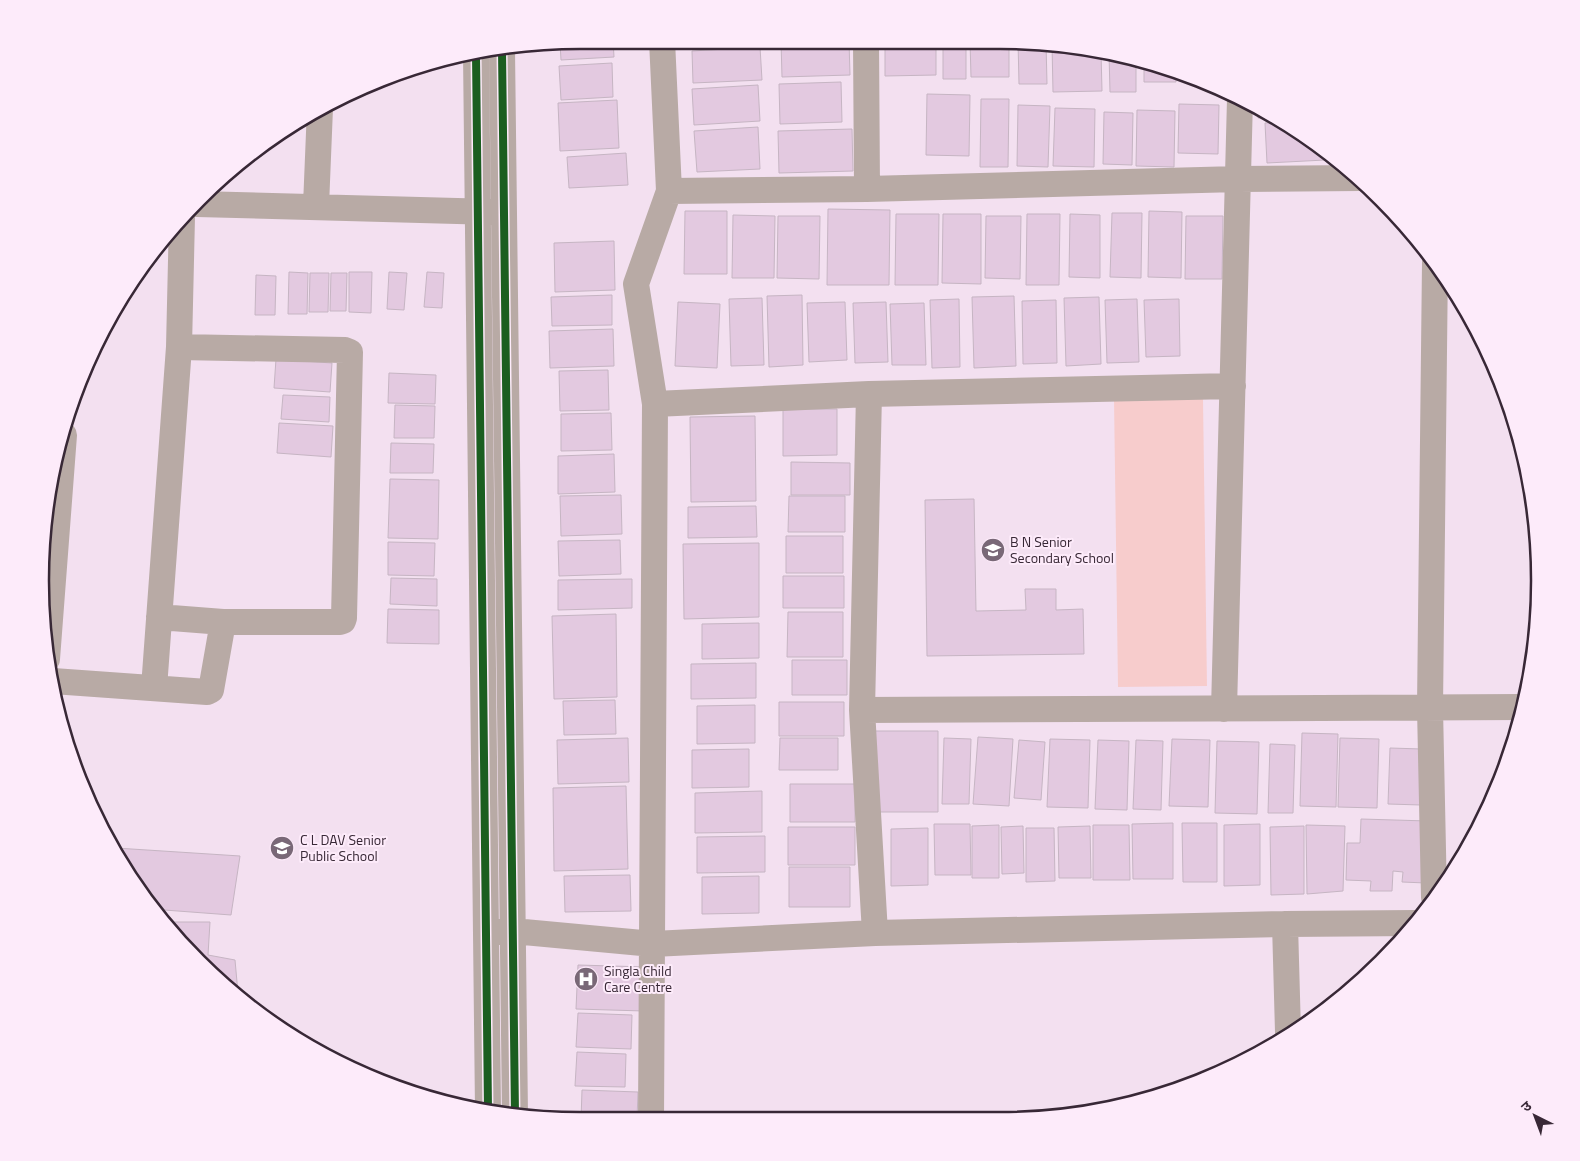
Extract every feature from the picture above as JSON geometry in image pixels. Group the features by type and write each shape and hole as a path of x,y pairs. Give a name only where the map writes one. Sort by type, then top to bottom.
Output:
{"street":[{"path":"652,1112 655,404 636,284 670,191 662,49"},
{"path":"866,49 867,190"},
{"path":"502,55 515,1108"},
{"path":"476,59 488,1104"},
{"path":"1224,708 1240,107"},
{"path":"316,206 320,118"},
{"path":"670,191 867,190 1238,179 1346,178"},
{"path":"204,204 504,212"},
{"path":"154,688 179,347 182,229"},
{"path":"1434,887 1430,708 1435,275"},
{"path":"159,617 223,622 343,621 350,352 345,350 179,347"},
{"path":"655,404 869,394 1233,386"},
{"path":"869,394 862,710 875,933"},
{"path":"50,617 62,466"},
{"path":"59,681 207,692 211,690 223,622"},
{"path":"862,710 1516,707"},
{"path":"486,932 513,932 653,944 875,933 1405,923"},
{"path":"1285,924 1288,1027"}],"shaded area":[{"path":"1203,398 1207,686 1118,687 1114,400"}],"building":[{"path":"614,49 614,57 561,60 560,50"},
{"path":"760,49 762,80 693,83 692,51"},
{"path":"781,49 849,49 850,75 782,77"},
{"path":"885,49 936,49 936,75 885,76"},
{"path":"943,49 966,49 966,79 943,79"},
{"path":"970,49 1009,49 1009,77 971,77"},
{"path":"1018,50 1046,51 1047,84 1019,84"},
{"path":"1052,52 1101,59 1102,91 1053,92"},
{"path":"1109,60 1136,67 1136,92 1110,92"},
{"path":"612,63 613,97 561,100 559,66"},
{"path":"1144,69 1176,79 1176,82 1144,82"},
{"path":"841,82 842,122 780,124 779,84"},
{"path":"758,85 760,121 694,125 692,89"},
{"path":"927,94 970,95 969,156 926,155"},
{"path":"981,99 1009,99 1008,167 980,167"},
{"path":"617,100 619,148 560,151 558,103"},
{"path":"1179,104 1219,105 1218,154 1178,153"},
{"path":"1018,105 1050,106 1048,167 1017,166"},
{"path":"1055,108 1095,109 1094,167 1053,166"},
{"path":"1137,110 1175,111 1174,167 1136,166"},
{"path":"1104,112 1133,113 1132,165 1103,164"},
{"path":"1265,123 1270,123 1295,138 1324,160 1267,163"},
{"path":"758,127 760,169 697,172 694,131"},
{"path":"852,129 853,171 779,173 778,131"},
{"path":"626,153 628,185 569,188 567,157"},
{"path":"828,209 890,210 889,285 827,285"},
{"path":"685,211 727,211 727,274 684,274"},
{"path":"1149,211 1182,212 1181,278 1148,277"},
{"path":"1112,213 1142,213 1141,278 1110,277"},
{"path":"896,214 939,214 938,285 895,285"},
{"path":"943,214 981,214 981,284 942,283"},
{"path":"1027,214 1060,214 1059,285 1026,285"},
{"path":"1070,214 1100,215 1100,278 1069,277"},
{"path":"733,215 775,216 774,278 732,278"},
{"path":"778,216 820,216 819,279 777,278"},
{"path":"986,216 1021,216 1020,279 985,278"},
{"path":"1186,216 1223,216 1222,279 1185,279"},
{"path":"614,241 615,290 555,292 554,243"},
{"path":"289,272 308,273 307,314 288,314"},
{"path":"349,272 372,272 371,313 349,312"},
{"path":"389,272 407,273 404,310 387,309"},
{"path":"427,272 444,273 442,308 424,307"},
{"path":"310,273 329,273 328,312 309,312"},
{"path":"331,273 347,273 346,311 330,311"},
{"path":"256,275 276,276 275,315 255,315"},
{"path":"612,295 612,325 552,326 551,297"},
{"path":"802,295 803,365 769,367 767,296"},
{"path":"1014,296 1016,366 974,368 972,297"},
{"path":"1099,297 1101,364 1066,366 1064,298"},
{"path":"762,298 764,365 731,366 729,299"},
{"path":"959,299 960,367 932,368 930,300"},
{"path":"1137,299 1139,362 1107,363 1105,300"},
{"path":"1179,299 1180,356 1146,357 1144,300"},
{"path":"1056,300 1057,363 1023,364 1022,301"},
{"path":"678,302 720,304 717,368 675,366"},
{"path":"845,302 847,360 809,362 807,303"},
{"path":"886,302 888,362 855,363 853,303"},
{"path":"924,303 926,365 892,365 890,304"},
{"path":"613,329 614,366 550,368 549,331"},
{"path":"276,359 332,363 330,392 274,388"},
{"path":"608,370 609,410 560,411 559,371"},
{"path":"389,373 436,375 435,404 388,403"},
{"path":"283,395 330,397 329,422 281,419"},
{"path":"395,405 435,406 434,438 394,438"},
{"path":"783,409 837,409 837,455 783,456"},
{"path":"611,413 612,450 561,451 561,414"},
{"path":"755,416 756,501 691,502 690,417"},
{"path":"279,423 333,426 331,457 277,453"},
{"path":"391,443 434,444 433,473 390,473"},
{"path":"614,454 615,492 558,494 558,456"},
{"path":"791,462 850,463 850,495 791,495"},
{"path":"390,479 439,480 438,539 388,538"},
{"path":"621,495 622,534 561,536 560,496"},
{"path":"789,496 845,496 845,532 788,532"},
{"path":"974,499 976,611 1026,610 1025,589 1056,589 1056,610 1083,609 1084,654 927,656 925,500"},
{"path":"756,506 757,537 688,538 688,507"},
{"path":"786,536 843,536 843,573 786,573"},
{"path":"620,540 621,574 559,576 558,541"},
{"path":"388,542 435,543 434,576 388,575"},
{"path":"759,543 759,617 684,619 683,544"},
{"path":"783,576 844,576 844,608 783,608"},
{"path":"391,578 437,579 437,606 390,604"},
{"path":"632,579 632,608 558,610 558,580"},
{"path":"388,609 439,610 439,644 387,643"},
{"path":"788,612 843,612 843,657 787,657"},
{"path":"616,614 617,697 554,699 552,616"},
{"path":"759,623 759,658 702,659 702,624"},
{"path":"792,660 847,660 847,695 792,695"},
{"path":"756,663 756,698 691,699 691,664"},
{"path":"615,700 616,734 564,735 563,701"},
{"path":"779,702 844,702 844,736 779,736"},
{"path":"755,705 755,743 697,744 697,706"},
{"path":"875,731 938,731 938,812 875,812"},
{"path":"1302,733 1338,734 1336,807 1300,806"},
{"path":"978,737 1013,739 1009,806 973,804"},
{"path":"628,738 629,782 558,784 557,740"},
{"path":"780,738 838,738 838,770 779,770"},
{"path":"944,738 971,739 969,804 942,804"},
{"path":"1340,738 1379,739 1377,808 1338,807"},
{"path":"1050,739 1090,740 1088,808 1047,807"},
{"path":"1172,739 1210,740 1208,807 1169,806"},
{"path":"1019,740 1045,742 1041,800 1014,798"},
{"path":"1098,740 1129,741 1127,810 1095,809"},
{"path":"1136,740 1163,741 1161,810 1133,809"},
{"path":"1217,741 1259,742 1257,814 1215,813"},
{"path":"1270,744 1295,745 1293,813 1268,813"},
{"path":"1390,748 1422,749 1421,805 1388,804"},
{"path":"749,749 749,787 692,788 692,750"},
{"path":"790,784 855,784 855,822 790,822"},
{"path":"626,786 628,869 554,871 553,788"},
{"path":"762,791 762,832 695,833 695,793"},
{"path":"1361,819 1428,821 1426,883 1402,882 1403,872 1393,871 1392,891 1370,891 1371,881 1346,880 1347,843 1360,843"},
{"path":"1173,823 1173,879 1133,879 1132,824"},
{"path":"1182,823 1217,823 1217,882 1183,882"},
{"path":"934,824 970,824 971,875 935,875"},
{"path":"1260,824 1260,885 1224,886 1224,825"},
{"path":"999,825 999,878 972,878 972,826"},
{"path":"1093,825 1129,825 1130,880 1093,880"},
{"path":"1306,825 1345,826 1343,891 1307,894"},
{"path":"1023,826 1024,873 1002,874 1001,827"},
{"path":"1090,826 1091,878 1059,878 1058,827"},
{"path":"1304,826 1304,894 1271,895 1270,827"},
{"path":"788,827 855,827 855,865 788,865"},
{"path":"928,828 928,885 891,886 891,829"},
{"path":"1026,828 1054,828 1055,881 1026,882"},
{"path":"765,836 765,872 697,873 697,837"},
{"path":"121,848 240,856 231,915 164,910 138,876"},
{"path":"789,867 850,867 850,907 789,907"},
{"path":"630,875 631,911 565,912 564,876"},
{"path":"759,876 759,913 702,914 702,877"},
{"path":"174,922 210,922 208,955 235,960 237,986 204,957"},
{"path":"578,965 646,967 644,1011 576,1009"},
{"path":"578,1013 632,1015 631,1049 576,1047"},
{"path":"577,1052 626,1054 625,1087 575,1086"},
{"path":"582,1090 638,1092 637,1112 581,1112"}],"cycle path":[{"path":"502,55 515,1108"},
{"path":"476,59 488,1104"}],"place":[{"name":"B N Senior Secondary School","path":"993,550"},
{"name":"C L DAV Senior Public School","path":"282,848"},
{"name":"Singla Child Care Centre","path":"586,979"}]}
